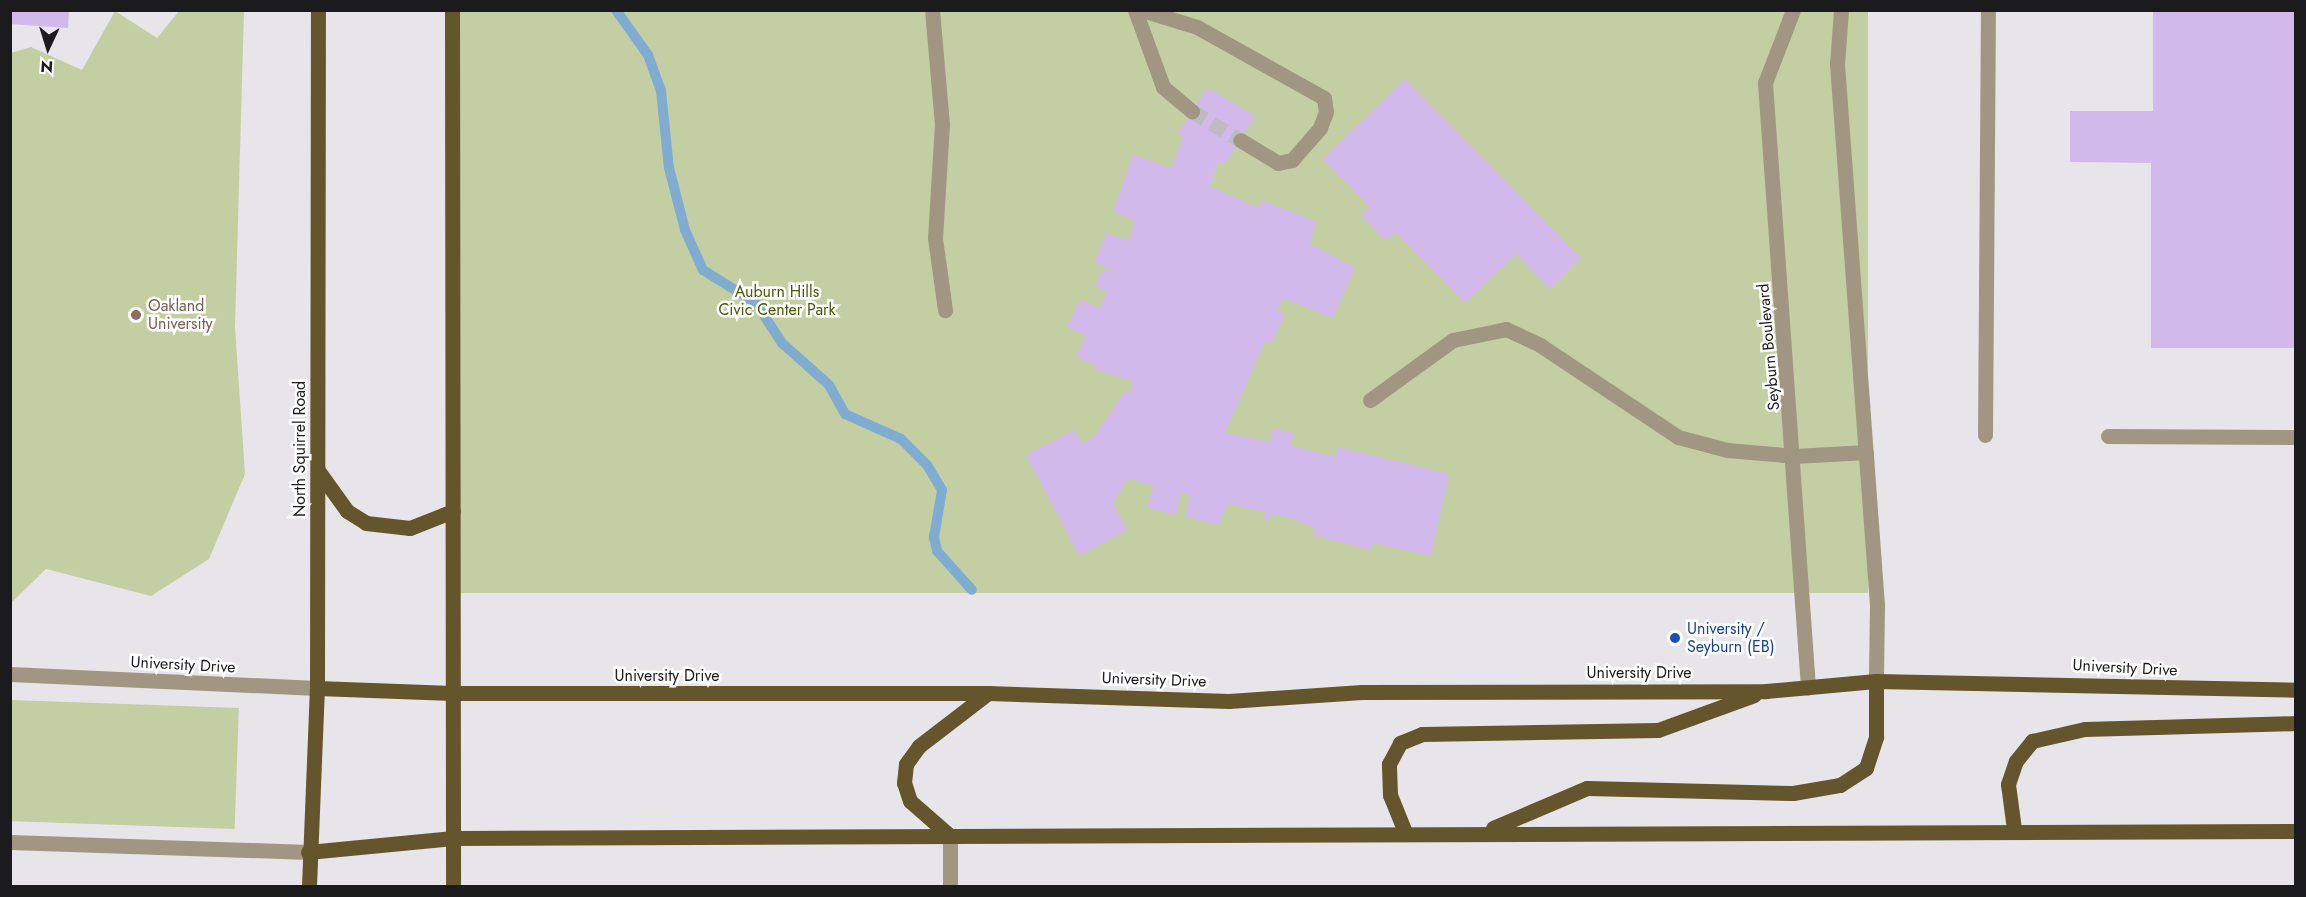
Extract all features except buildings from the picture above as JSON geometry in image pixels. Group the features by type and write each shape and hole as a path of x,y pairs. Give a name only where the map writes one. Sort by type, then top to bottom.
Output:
{"main road":[{"name":"North Squirrel Road","path":"309,886 308,852 317,688 318,10"},
{"path":"452,10 453,886"},
{"path":"318,469 346,511 366,524 410,528 453,511"},
{"path":"1485,831 1587,789 1793,793 1840,785 1866,768 1876,736 1876,681"},
{"name":"University Drive","path":"317,688 452,693 988,693 1229,701 1362,692 1766,691 1876,681 2295,690"},
{"path":"1405,832 1390,795 1389,764 1400,743 1422,734 1658,730 1766,691"},
{"path":"950,836 910,801 904,783 906,764 919,746 988,693"},
{"path":"2014,828 2008,784 2016,761 2032,741 2085,729 2295,723"},
{"path":"308,852 453,838 2014,828 2295,831"}],"street":[{"path":"932,10 942,124 935,238 945,310"},
{"path":"1135,10 1163,87 1192,111"},
{"path":"1142,10 1197,27 1324,98 1326,112 1320,128 1292,160 1278,163 1240,141"},
{"name":"Seyburn Boulevard","path":"1793,10 1765,83 1795,456 1808,687"},
{"path":"1842,10 1837,64 1866,452 1876,681"},
{"path":"1985,435 1988,10"},
{"path":"1370,400 1453,340 1506,328 1540,345 1678,437 1727,450 1795,456 1866,452"},
{"path":"2109,436 2295,437"},
{"name":"University Drive","path":"10,674 317,688"},
{"path":"950,836 950,886"},
{"path":"10,842 308,852"}],"green space":[{"path":"115,11 157,38 179,11 244,11 235,327 245,474 209,559 151,596 46,569 11,603 11,53 31,47 82,70"},
{"name":"Auburn Hills Civic Center Park","path":"457,11 1868,11 1868,593 457,593"},
{"path":"11,700 239,708 235,829 10,821"}],"waterway":[{"path":"616,10 648,55 661,91 669,168 685,230 703,270 756,303 782,343 829,385 845,414 901,439 927,465 942,490 934,537 937,551 972,590"}],"tunnel":[{"path":"1192,111 1240,140"}],"place":[{"name":"Oakland University","path":"136,315"},
{"name":"University / Seyburn (EB)","path":"1675,638"}]}
